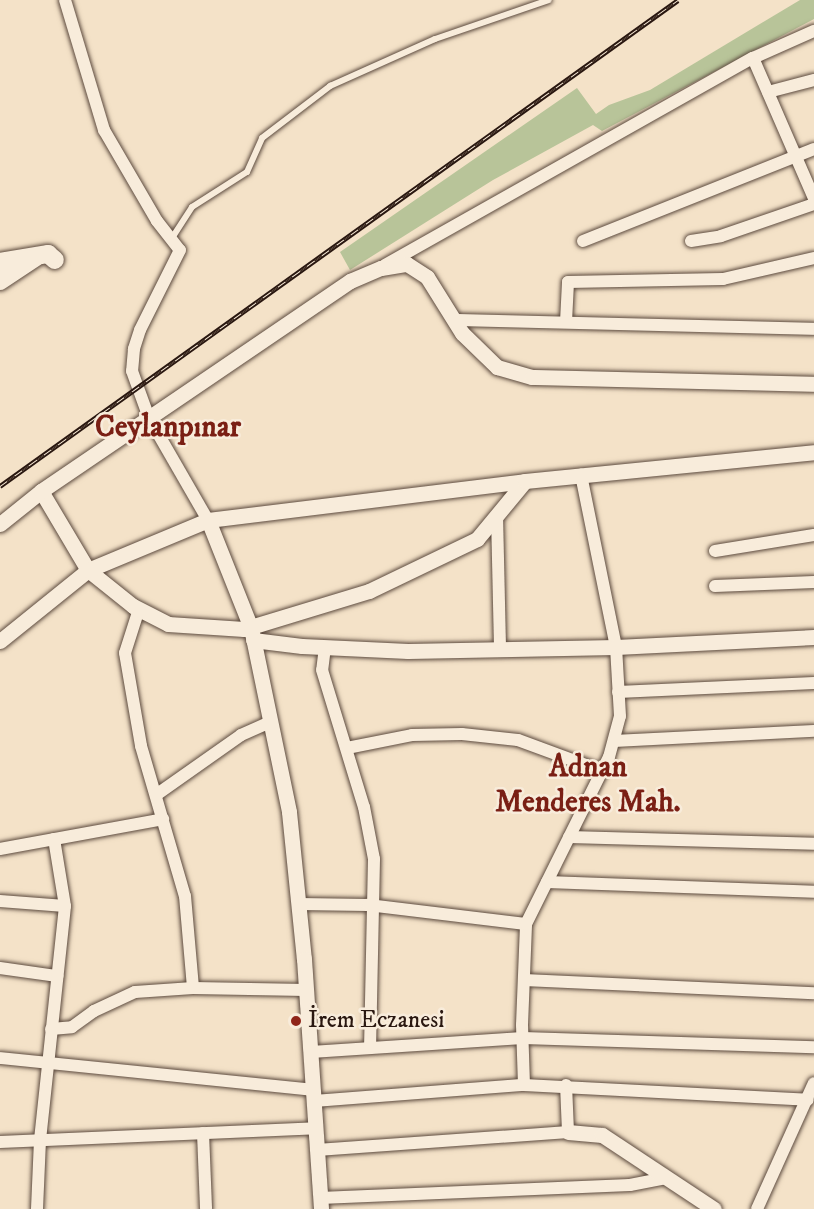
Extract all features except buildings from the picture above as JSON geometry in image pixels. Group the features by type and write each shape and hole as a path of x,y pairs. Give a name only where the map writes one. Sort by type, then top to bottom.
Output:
{"main road":[{"path":"0,262 47,257 0,281"}],"street":[{"path":"65,0 104,130 157,221 180,250 140,330 132,360 132,371 149,418 208,520 252,634 289,812 306,990 320,1204 630,1185 668,1178"},
{"path":"0,524 41,492 350,281 381,268 753,58 814,31"},
{"path":"753,58 814,198"},
{"path":"768,92 814,80"},
{"path":"583,242 814,149"},
{"path":"691,241 720,236 814,204"},
{"path":"566,322 568,282 723,279 814,258"},
{"path":"381,268 407,264 427,277 462,333 497,367 532,377 814,384"},
{"path":"454,320 814,329"},
{"path":"0,641 88,570 208,520 525,481 814,452"},
{"path":"524,1085 526,924 603,771 620,716 616,646 581,476"},
{"path":"252,634 369,591 477,539 525,481"},
{"path":"41,492 88,570 139,609 168,624 244,630 252,634 325,647 408,651 616,646 814,637"},
{"path":"497,515 500,649"},
{"path":"715,551 814,535"},
{"path":"715,586 814,582"},
{"path":"139,609 125,653 141,746 185,896 193,988"},
{"path":"325,647 322,670 364,807 374,859 370,1048"},
{"path":"618,692 814,683"},
{"path":"156,795 242,735 270,722"},
{"path":"614,741 814,731"},
{"path":"347,748 412,735 462,734 518,740 603,771"},
{"path":"0,849 163,819"},
{"path":"569,837 814,844"},
{"path":"37,1209 40,1140 65,906 54,839"},
{"path":"547,882 814,892"},
{"path":"0,901 65,906"},
{"path":"299,904 374,906 526,924"},
{"path":"0,968 57,976"},
{"path":"524,981 814,993"},
{"path":"51,1029 72,1028 94,1011 135,992 193,988 306,990"},
{"path":"310,1052 523,1038 814,1047"},
{"path":"0,1058 48,1061 313,1096 524,1085 566,1085 808,1100"},
{"path":"757,1209 814,1083"},
{"path":"566,1085 568,1132"},
{"path":"0,1142 316,1128"},
{"path":"317,1150 568,1132 602,1135 714,1209"},
{"path":"203,1133 206,1209"}],"lane":[{"path":"172,238 192,207 247,172 262,138 330,86 435,39 549,0"}],"green space":[{"path":"800,0 814,0 814,19 602,131 593,125 493,180 350,270 340,252 577,88 596,114 609,105 650,90"}],"railway":[{"path":"0,486 678,0"}],"place":[{"name":"İrem Eczanesi","path":"296,1021"}],"district":[{"name":"Ceylanpınar","path":"168,428"},
{"name":"Adnan Menderes Mah.","path":"588,785"}]}
